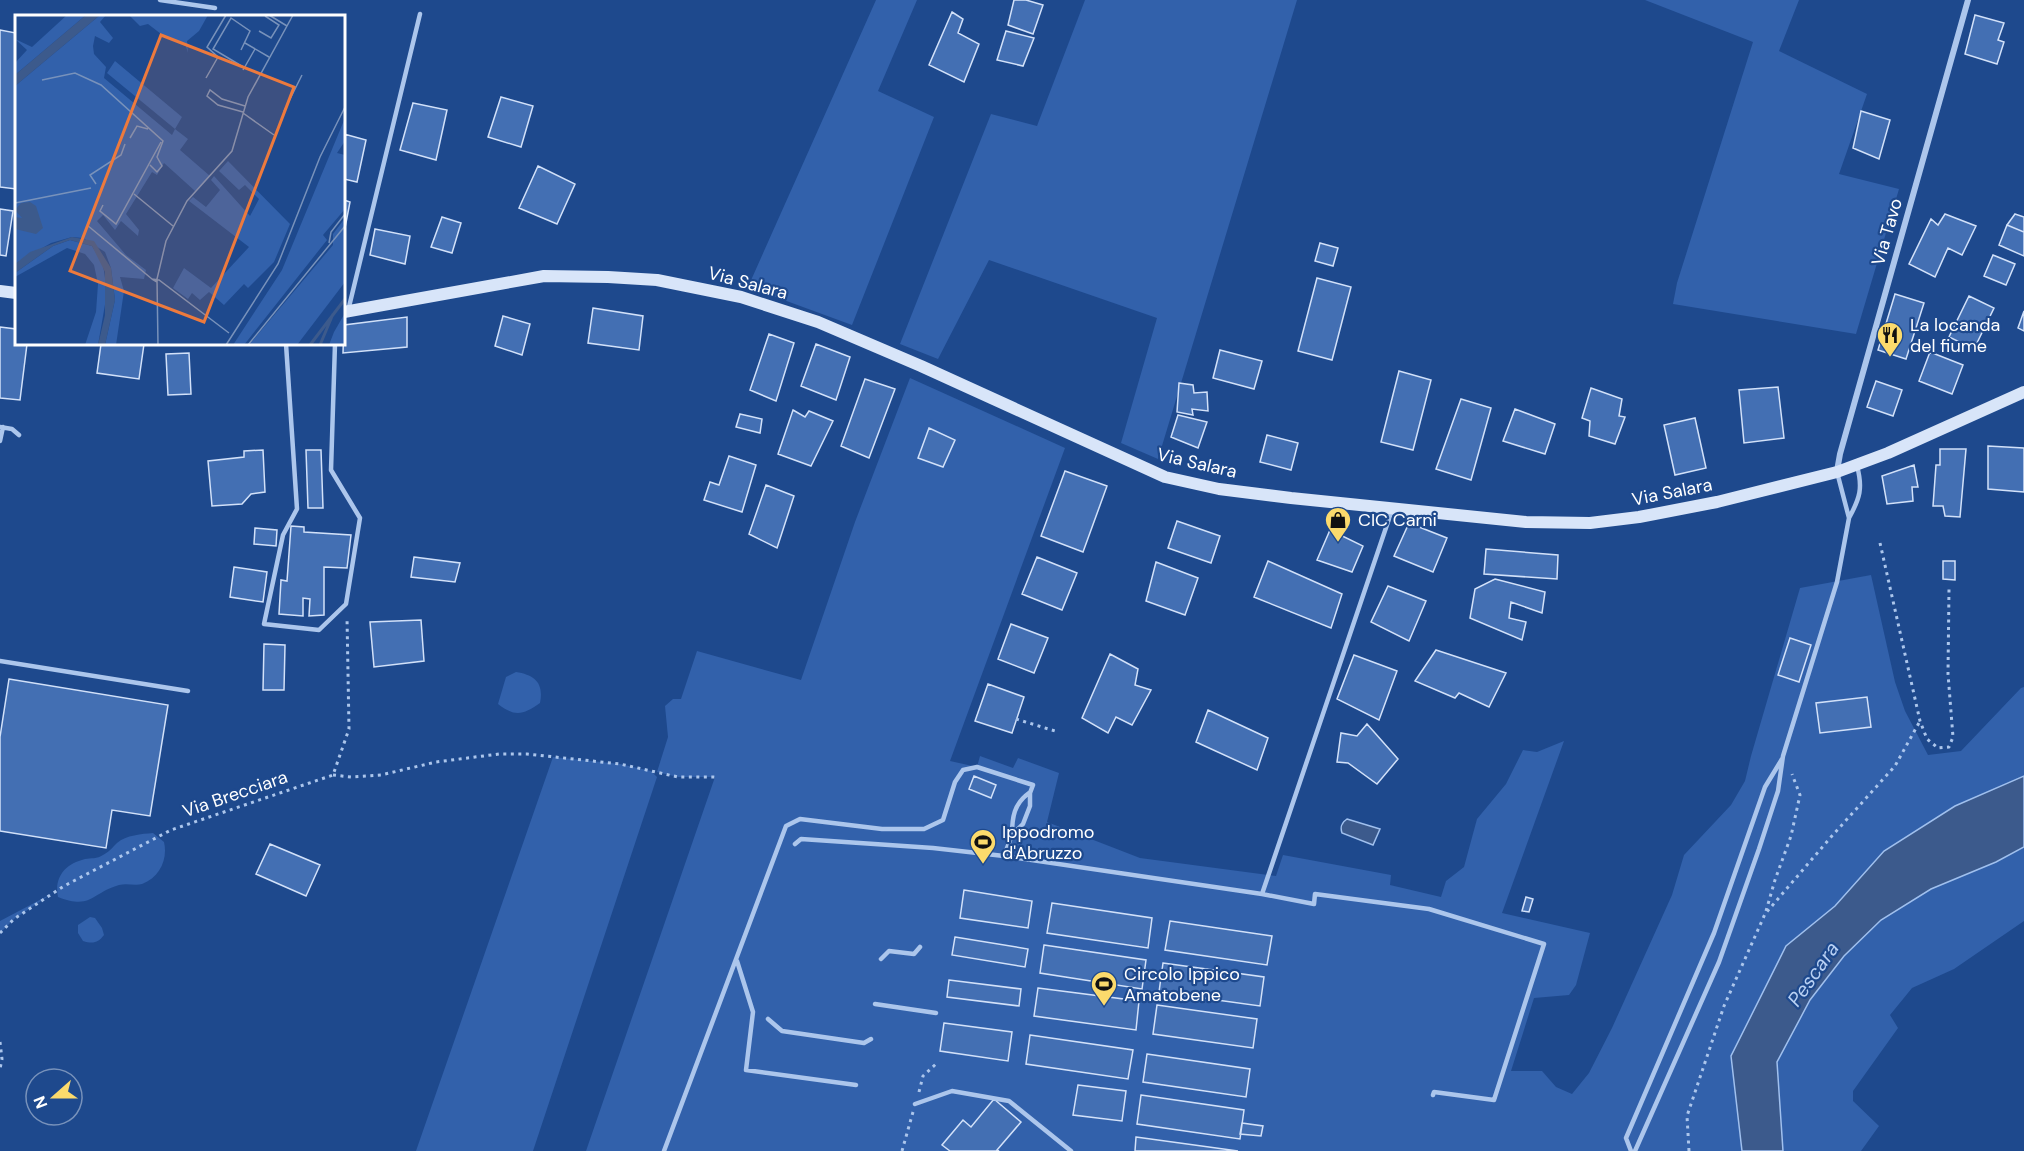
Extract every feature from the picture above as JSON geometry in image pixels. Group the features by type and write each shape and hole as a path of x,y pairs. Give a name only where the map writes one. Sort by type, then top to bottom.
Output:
{"street":[{"name":"Via Tavo","path":"1837,472 1843,443 1968,0"},
{"name":"Via Salara","path":"346,311 544,276 657,280 741,297 818,322 921,366 1165,477 1219,489 1291,498 1526,522 1590,523 1639,517 1717,502 1837,472 2024,392"},
{"path":"0,291 15,293"}],"lane":[{"path":"160,0 215,8"},
{"path":"346,311 420,14"},
{"path":"286,345 297,509 283,535 264,624 319,630 346,604 360,518 331,470 335,345"},
{"path":"0,441 1,427 12,429 19,435"},
{"path":"1633,1151 1719,963 1778,791 1783,756 1837,582 1850,518 1860,494 1861,480 1857,465"},
{"path":"1837,472 1850,518"},
{"path":"1262,894 1392,507"},
{"path":"0,661 188,691"},
{"path":"1633,1151 1626,1138 1714,933 1766,787 1783,756"},
{"path":"664,1151 786,826 800,819 882,828 924,829 943,819 955,782 963,770 977,767 1033,785 1030,793 1030,806 1023,824 1012,835"},
{"path":"1004,856 1012,835 1012,819 1021,800 1030,793"},
{"path":"795,844 801,839 933,848 1004,856 1262,894 1314,904 1315,894 1429,909 1544,944 1494,1100 1434,1092 1433,1095"},
{"path":"881,959 889,951 914,954 920,947"},
{"path":"736,961 753,1012 746,1070 856,1085"},
{"path":"875,1004 936,1013"},
{"path":"768,1019 782,1031 864,1043 871,1039"},
{"path":"915,1104 952,1091 1009,1101 1071,1151"}],"path":[{"path":"1880,543 1920,721 1927,739 1938,748 1949,747 1953,737 1948,674 1949,589"},
{"path":"346,604 349,729 333,775 351,777 381,775 436,762 499,754 527,754 620,764 678,777 715,777"},
{"path":"1016,719 1055,731"},
{"path":"1765,914 1895,766 1920,721"},
{"path":"1689,1151 1687,1116 1724,1006 1765,914 1791,836 1800,795 1783,756"},
{"name":"Via Brecciara","path":"0,933 14,919 64,886 171,830 333,775"},
{"path":"0,1042 3,1059 0,1069"}],"shaded area":[{"path":"876,0 917,0 878,91 934,117 852,325 748,287"},
{"path":"1085,0 1297,0 1158,459 1121,443 1157,318 989,260 938,359 900,344 991,114 1037,126"},
{"path":"1645,0 1799,0 1779,51 1867,94 1839,174 1899,189 1856,334 1673,304 1677,283 1753,42"},
{"path":"910,378 1065,448 950,761 977,767 980,756 1013,768 1018,758 1059,773 1047,822 1140,858 1276,876 1283,855 1391,875 1390,885 1441,897 1446,881 1464,867 1477,819 1506,784 1523,750 1537,752 1564,741 1502,913 1590,933 1576,985 1569,995 1534,998 1511,1071 1542,1071 1556,1087 1572,1094 1589,1073 1612,1028 1672,895 1684,855 1731,805 1745,781 1800,588 1871,575 1895,682 1905,711 1928,755 1961,751 2024,687 2024,776 1955,806 1884,851 1835,906 1786,946 1731,1056 1742,1151 586,1151 715,777 678,777 657,772 668,737 665,706 673,699 681,699 697,651 801,680 855,522"},
{"path":"516,672 533,678 541,690 540,703 519,713 509,711 498,704 506,677"},
{"path":"553,757 620,764 651,771 657,777 533,1151 416,1151"},
{"path":"153,833 164,842 165,848 164,861 154,877 139,885 125,884 110,888 85,901 69,901 58,897 58,883 62,872 72,864 101,856 125,838"},
{"path":"2024,847 2024,921 1954,969 1912,988 1890,1015 1898,1028 1853,1091 1853,1101 1879,1126 1861,1151 1783,1151 1777,1062 1810,1000 1844,956 1881,920 1931,889 1996,862"},
{"path":"53,893 14,919 0,933 0,921"},
{"path":"90,917 95,918 104,935 100,940 92,943 83,941 78,933 78,925"}],"water":[{"name":"Pescara","path":"2024,776 2024,847 1996,862 1931,889 1881,920 1844,956 1810,1000 1777,1062 1783,1151 1742,1151 1731,1056 1786,946 1835,906 1884,851 1955,806"},
{"path":"1347,819 1380,829 1373,845 1342,833 1343,822"}],"building":[{"path":"1014,0 1026,0 1043,5 1033,34 1008,25"},
{"path":"952,12 963,19 958,33 979,44 964,82 929,65"},
{"path":"1975,15 2004,23 1998,40 2004,42 1997,64 1965,54"},
{"path":"0,30 15,33 15,189 0,187"},
{"path":"1006,31 1034,38 1023,66 997,60"},
{"path":"501,97 533,106 521,147 488,137"},
{"path":"413,103 447,110 436,160 400,150"},
{"path":"1861,111 1890,120 1879,159 1853,148"},
{"path":"345,134 366,140 357,182 345,179"},
{"path":"538,166 575,184 557,224 519,208"},
{"path":"345,200 350,202 345,228"},
{"path":"0,209 13,211 6,256 0,255"},
{"path":"1945,214 1976,226 1962,255 1948,248 1935,277 1909,264 1931,219 1938,225"},
{"path":"2015,214 2024,217 2024,232 2007,225"},
{"path":"442,217 461,223 452,253 431,247"},
{"path":"2007,225 2024,232 2024,256 1999,245"},
{"path":"375,229 410,236 405,264 370,255"},
{"path":"1320,243 1338,248 1333,266 1315,261"},
{"path":"1993,255 2015,264 2006,285 1984,276"},
{"path":"1317,278 1351,287 1332,360 1298,351"},
{"path":"1895,294 1924,303 1906,359 1878,350"},
{"path":"1969,296 1994,308 1974,349 1949,337"},
{"path":"593,308 643,316 639,350 588,343"},
{"path":"2024,311 2024,331 2018,328"},
{"path":"503,316 530,324 522,355 495,346"},
{"path":"407,317 407,347 343,353 345,325"},
{"path":"0,327 15,329 15,345 27,345 20,400 0,398"},
{"path":"769,334 794,343 776,401 750,390"},
{"path":"816,344 850,357 836,400 801,386"},
{"path":"101,345 144,345 139,379 97,373"},
{"path":"1220,350 1262,361 1254,389 1213,378"},
{"path":"1930,352 1963,365 1952,394 1919,381"},
{"path":"189,353 191,394 168,395 166,354"},
{"path":"1399,371 1431,380 1413,450 1381,442"},
{"path":"865,379 895,389 869,458 841,446"},
{"path":"1876,381 1902,390 1893,416 1867,407"},
{"path":"1179,383 1193,385 1194,393 1207,392 1208,411 1192,409 1193,415 1177,412"},
{"path":"1778,387 1784,438 1744,443 1739,390"},
{"path":"1591,388 1622,399 1619,416 1625,417 1615,444 1589,436 1590,421 1582,418"},
{"path":"1461,399 1491,408 1471,480 1436,469"},
{"path":"1515,409 1555,424 1545,454 1503,441"},
{"path":"793,410 805,417 809,411 833,421 811,466 778,454"},
{"path":"740,414 762,419 760,433 736,427"},
{"path":"1178,415 1207,422 1198,448 1171,437"},
{"path":"1695,418 1706,468 1675,475 1664,425"},
{"path":"929,428 955,440 943,467 918,458"},
{"path":"1267,435 1298,443 1291,470 1260,462"},
{"path":"1988,446 2024,448 2024,492 1988,489"},
{"path":"1940,449 1966,449 1960,517 1945,516 1943,506 1933,506 1936,465 1940,465"},
{"path":"263,450 265,492 251,494 242,504 212,506 208,461 244,457 244,451"},
{"path":"306,450 321,450 323,508 308,508"},
{"path":"729,456 756,465 742,512 704,500 710,482 719,485"},
{"path":"1914,465 1918,487 1912,487 1913,501 1887,504 1882,476"},
{"path":"1065,471 1107,486 1083,552 1041,536"},
{"path":"766,485 794,496 777,548 749,534"},
{"path":"1177,521 1220,536 1211,563 1168,548"},
{"path":"1409,523 1447,538 1433,572 1394,556"},
{"path":"291,526 304,527 304,532 351,535 347,568 324,567 324,615 309,616 310,599 303,598 303,616 279,614 281,580 287,581"},
{"path":"255,528 277,530 276,546 254,544"},
{"path":"1330,530 1363,546 1352,572 1317,560"},
{"path":"1486,549 1558,555 1557,579 1484,574"},
{"path":"414,557 460,563 455,582 411,577"},
{"path":"1037,557 1077,573 1062,610 1022,594"},
{"path":"1268,561 1342,594 1331,628 1254,597"},
{"path":"1943,561 1955,561 1955,580 1943,579"},
{"path":"1156,562 1198,578 1185,615 1146,601"},
{"path":"234,567 267,572 263,602 230,597"},
{"path":"1495,579 1545,592 1542,613 1511,602 1509,618 1526,622 1522,640 1470,618 1475,589"},
{"path":"1388,586 1426,601 1409,641 1371,622"},
{"path":"421,620 424,661 374,667 370,622"},
{"path":"1011,624 1048,638 1034,673 998,659"},
{"path":"1790,638 1811,645 1799,682 1778,675"},
{"path":"264,644 285,645 284,690 263,690"},
{"path":"1436,650 1506,673 1489,707 1459,693 1455,698 1415,681"},
{"path":"1110,654 1138,669 1135,685 1151,690 1132,725 1116,717 1108,733 1082,718"},
{"path":"1354,655 1397,671 1379,720 1337,699"},
{"path":"9,679 168,705 150,816 112,810 106,848 0,831 0,737"},
{"path":"988,684 1024,697 1012,733 975,721"},
{"path":"1867,697 1871,727 1820,733 1816,703"},
{"path":"1208,710 1268,738 1257,770 1196,742"},
{"path":"1367,724 1398,759 1377,784 1348,763 1337,762 1341,733 1357,736"},
{"path":"974,776 996,785 991,798 969,789"},
{"path":"270,844 320,865 306,896 256,874"},
{"path":"964,890 1032,901 1028,928 960,918"},
{"path":"1526,897 1533,899 1529,912 1522,911"},
{"path":"1052,903 1152,918 1148,948 1047,933"},
{"path":"1170,921 1272,936 1267,965 1165,950"},
{"path":"955,937 1028,949 1025,967 952,955"},
{"path":"1044,945 1146,960 1142,989 1040,973"},
{"path":"1163,963 1264,977 1260,1006 1159,992"},
{"path":"949,980 1021,989 1019,1006 947,997"},
{"path":"1038,988 1139,1001 1136,1030 1034,1016"},
{"path":"1157,1005 1257,1019 1253,1048 1153,1034"},
{"path":"944,1023 1012,1032 1008,1061 940,1051"},
{"path":"1030,1035 1133,1050 1128,1079 1026,1064"},
{"path":"1147,1054 1250,1069 1246,1097 1143,1082"},
{"path":"1078,1085 1126,1091 1122,1121 1073,1115"},
{"path":"1141,1095 1244,1110 1240,1139 1137,1124"},
{"path":"994,1099 1021,1122 997,1150 999,1151 950,1151 942,1145 963,1120 971,1127"},
{"path":"1242,1123 1263,1126 1261,1136 1240,1134"},
{"path":"1136,1137 1238,1151 1135,1151"}],"place":[{"name":"La locanda del fiume","path":"1890,358"},
{"name":"CIC Carni","path":"1338,543"},
{"name":"Ippodromo d'Abruzzo","path":"983,865"},
{"name":"Circolo Ippico Amatobene","path":"1104,1007"}]}
